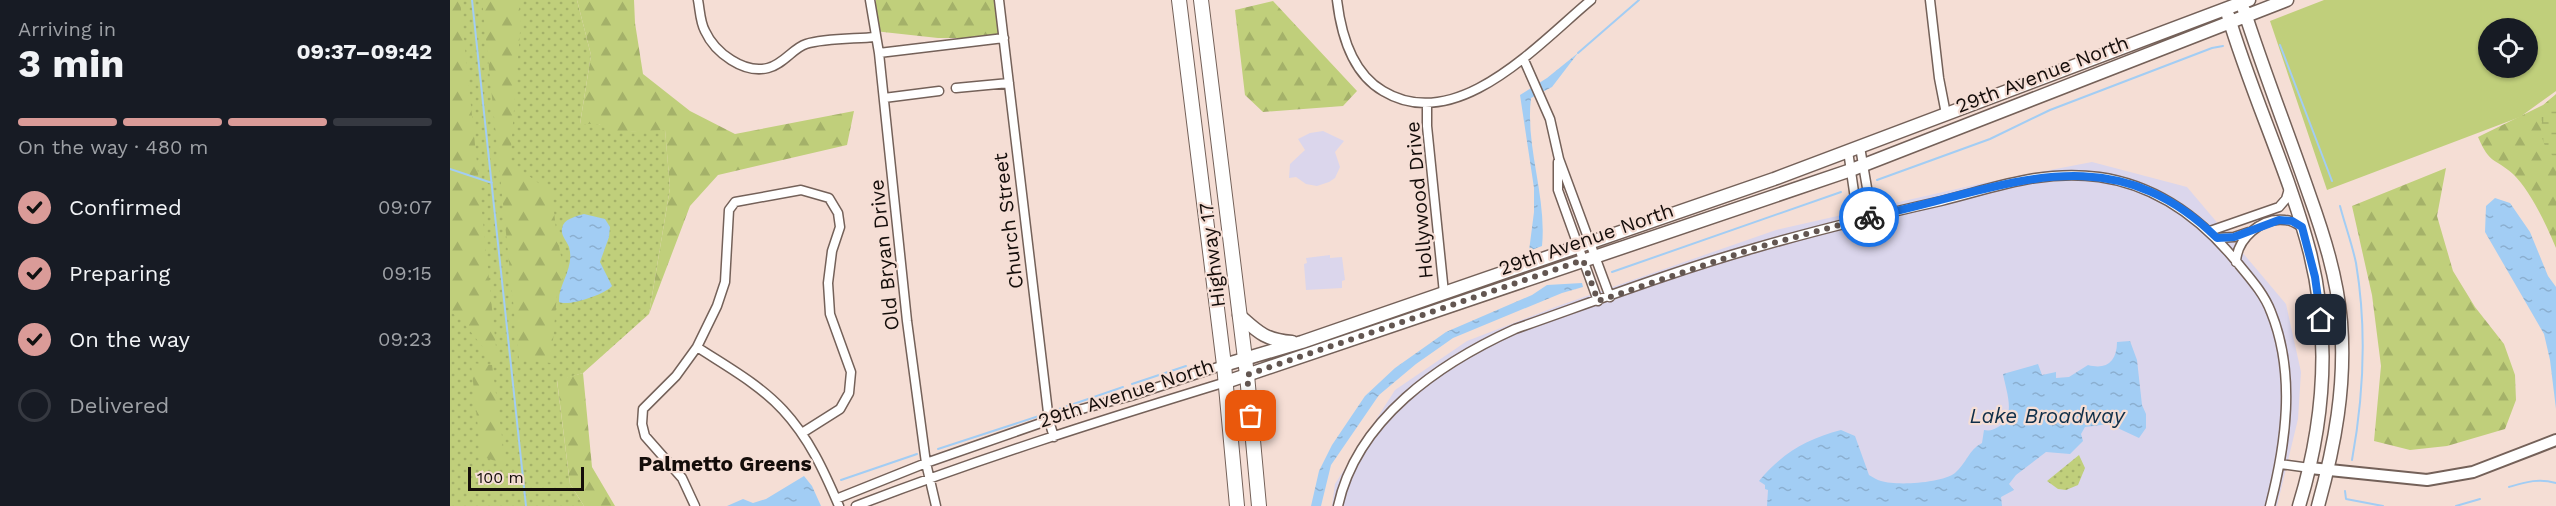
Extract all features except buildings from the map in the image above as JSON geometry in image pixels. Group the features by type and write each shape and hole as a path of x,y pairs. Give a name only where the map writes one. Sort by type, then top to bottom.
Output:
{"highway":[{"name":"Highway 17","path":"1179,0 1226,382 1237,506"},
{"name":"Highway 17","path":"1201,0 1247,375 1260,506"}],"main road":[{"name":"29th Avenue North","path":"1226,382 1851,170 2287,0"},
{"name":"29th Avenue North","path":"1224,365 1302,342 1854,149 2225,4 2244,1"},
{"path":"2244,1 2246,16 2322,227 2335,282 2341,322 2342,385 2328,470 2318,506"},
{"path":"2225,4 2302,227 2320,306 2323,354 2320,406 2310,468 2299,506"},
{"path":"1239,315 1274,341 1302,342"}],"street":[{"path":"698,0 703,29 708,38 741,66 753,69 768,68 785,61 805,44 875,37"},
{"name":"Old Bryan Drive","path":"870,0 879,53 907,321 926,463 936,506"},
{"name":"Church Street","path":"999,0 1049,421 1054,437"},
{"path":"1338,0 1340,19 1354,62 1369,81 1393,98 1427,104 1469,93 1524,60 1591,0"},
{"path":"1930,0 1934,42 1946,114"},
{"path":"879,53 1004,38"},
{"path":"1524,60 1543,98 1550,119 1583,244 1610,297"},
{"path":"956,88 1009,83"},
{"path":"884,98 939,91"},
{"name":"Hollywood Drive","path":"1427,104 1428,136 1444,293"},
{"path":"1854,149 1863,165 1872,217"},
{"path":"1854,149 1851,170 1858,219"},
{"path":"1338,506 1349,473 1370,439 1393,410 1447,364 1515,329 1735,254 1858,219 1948,199 2003,183 2054,176 2086,176 2127,183 2157,195 2210,231 2261,293 2271,311 2278,338 2286,397 2280,464 2270,506"},
{"path":"2210,231 2279,207 2286,199 2289,189"},
{"path":"695,506 682,478 645,436 642,424 643,409 676,376 697,346 717,306 725,282 729,210 735,202 801,190 829,198 838,213 840,227 832,251 828,283 830,314 851,372 849,393 840,409 802,433"},
{"path":"2217,238 2234,237 2279,220 2292,221 2302,227"},
{"path":"2236,262 2237,250 2251,231"},
{"path":"1589,259 1598,301"},
{"path":"697,346 753,384 782,409 802,433 820,461 837,502"},
{"name":"29th Avenue North","path":"837,502 926,463 1078,410 1131,396 1224,365"},
{"name":"29th Avenue North","path":"856,506 929,478 1226,382"},
{"path":"2280,464 2427,480 2473,472 2556,440"}],"shaded area":[{"path":"1323,131 1344,141 1335,152 1340,167 1335,178 1317,186 1306,184 1296,177 1289,178 1290,164 1305,150 1298,139 1310,133"},
{"path":"2092,162 2187,187 2286,304 2301,372 2298,419 2277,506 1332,506 1335,484 1395,390 1467,341 1558,306 1776,230 1983,183"},
{"path":"1330,255 1330,258 1342,257 1345,280 1342,281 1342,288 1306,290 1304,264 1307,263 1306,258"}],"green space":[{"path":"450,0 577,0 591,55 580,124 599,124 623,132 665,129 670,188 649,314 583,373 557,381 570,484 584,506 450,506"},
{"path":"450,0 460,0 498,366 462,321 450,311"},
{"path":"482,0 518,0 521,19 510,162 552,193 564,272 557,294 551,363 519,359"},
{"path":"577,0 634,0 643,74 690,111 735,134 854,111 847,145 718,175 690,206 649,314 670,188 665,130 612,133 599,124 580,124 591,55"},
{"path":"876,0 996,0 1004,38 938,38 874,31"},
{"path":"2324,0 2556,0 2556,91 2520,117 2327,190 2270,21"},
{"path":"1273,1 1357,91 1343,106 1263,112 1245,95 1235,10"},
{"path":"2556,94 2556,159 2545,146 2542,137 2542,121 2539,120 2539,115 2546,102"},
{"path":"2556,95 2556,248 2526,189 2513,174 2489,157 2478,137 2543,105"},
{"path":"2446,168 2437,216 2453,271 2475,307 2504,344 2515,375 2516,400 2505,429 2447,446 2410,450 2374,441 2381,366 2372,295 2352,206"},
{"path":"471,363 492,365 506,465 481,456"},
{"path":"583,373 592,467 615,506 584,506 570,484 557,380"},
{"path":"2079,455 2085,468 2078,485 2066,490 2058,489 2047,481"}],"water":[{"path":"1578,53 1552,87 1531,98 1531,134 1543,228 1542,246 1529,251 1534,212 1534,188 1520,95 1547,78"},
{"path":"2495,198 2510,203 2530,232 2548,276 2556,287 2556,409 2550,360 2544,334 2485,232 2486,206"},
{"path":"584,214 605,219 610,227 600,262 612,286 587,299 570,303 559,302 559,295 570,262 569,247 562,234 562,228 567,221"},
{"path":"1582,283 1583,287 1562,293 1453,338 1416,364 1379,395 1331,465 1321,506 1311,506 1319,471 1332,445 1365,396 1395,368 1446,332 1532,295 1547,285"},
{"name":"Lake Broadway","path":"2130,341 2137,360 2142,405 2146,414 2146,428 2139,438 2109,424 2085,427 2081,434 2083,441 2070,454 2046,452 2016,475 2009,484 2014,490 2001,497 2002,506 1767,506 1768,490 1759,481 1768,471 1796,448 1841,430 1855,436 1869,475 1878,480 1888,483 1908,483 1949,476 1959,469 1974,449 1982,443 1984,430 1996,428 2004,423 2009,403 2003,374 2038,364 2042,375 2056,372 2056,378 2069,377 2088,365 2100,366 2109,363 2115,355 2117,342"},
{"path":"804,476 812,486 821,506 727,506 743,499 753,503 766,499"}],"waterway":[{"path":"472,0 526,506"},
{"path":"1578,53 1639,0"},
{"path":"2280,45 2332,181"},
{"path":"1877,180 1990,139 2050,110 2212,48 2223,46"},
{"path":"450,169 492,183"},
{"path":"1612,272 1841,192"},
{"path":"2340,206 2356,263 2362,312 2363,362 2352,460"},
{"path":"1132,384 1186,366"},
{"path":"1059,409 1123,387"},
{"path":"938,449 1042,415"},
{"path":"841,480 917,454"},
{"path":"2509,487 2538,481 2556,483"},
{"path":"2345,491 2346,499 2383,506"},
{"path":"2456,506 2480,499"}],"way so far":[{"path":"1251,416 1247,375 1583,260 1598,301 1715,260 1869,217"}],"district":[{"name":"Palmetto Greens","path":"725,463"}],"route":[{"path":"1869,217 1948,199 2003,183 2048,176 2099,177 2127,183 2169,201 2217,238 2234,237 2279,220 2292,221 2302,227 2315,277 2321,320"}]}
